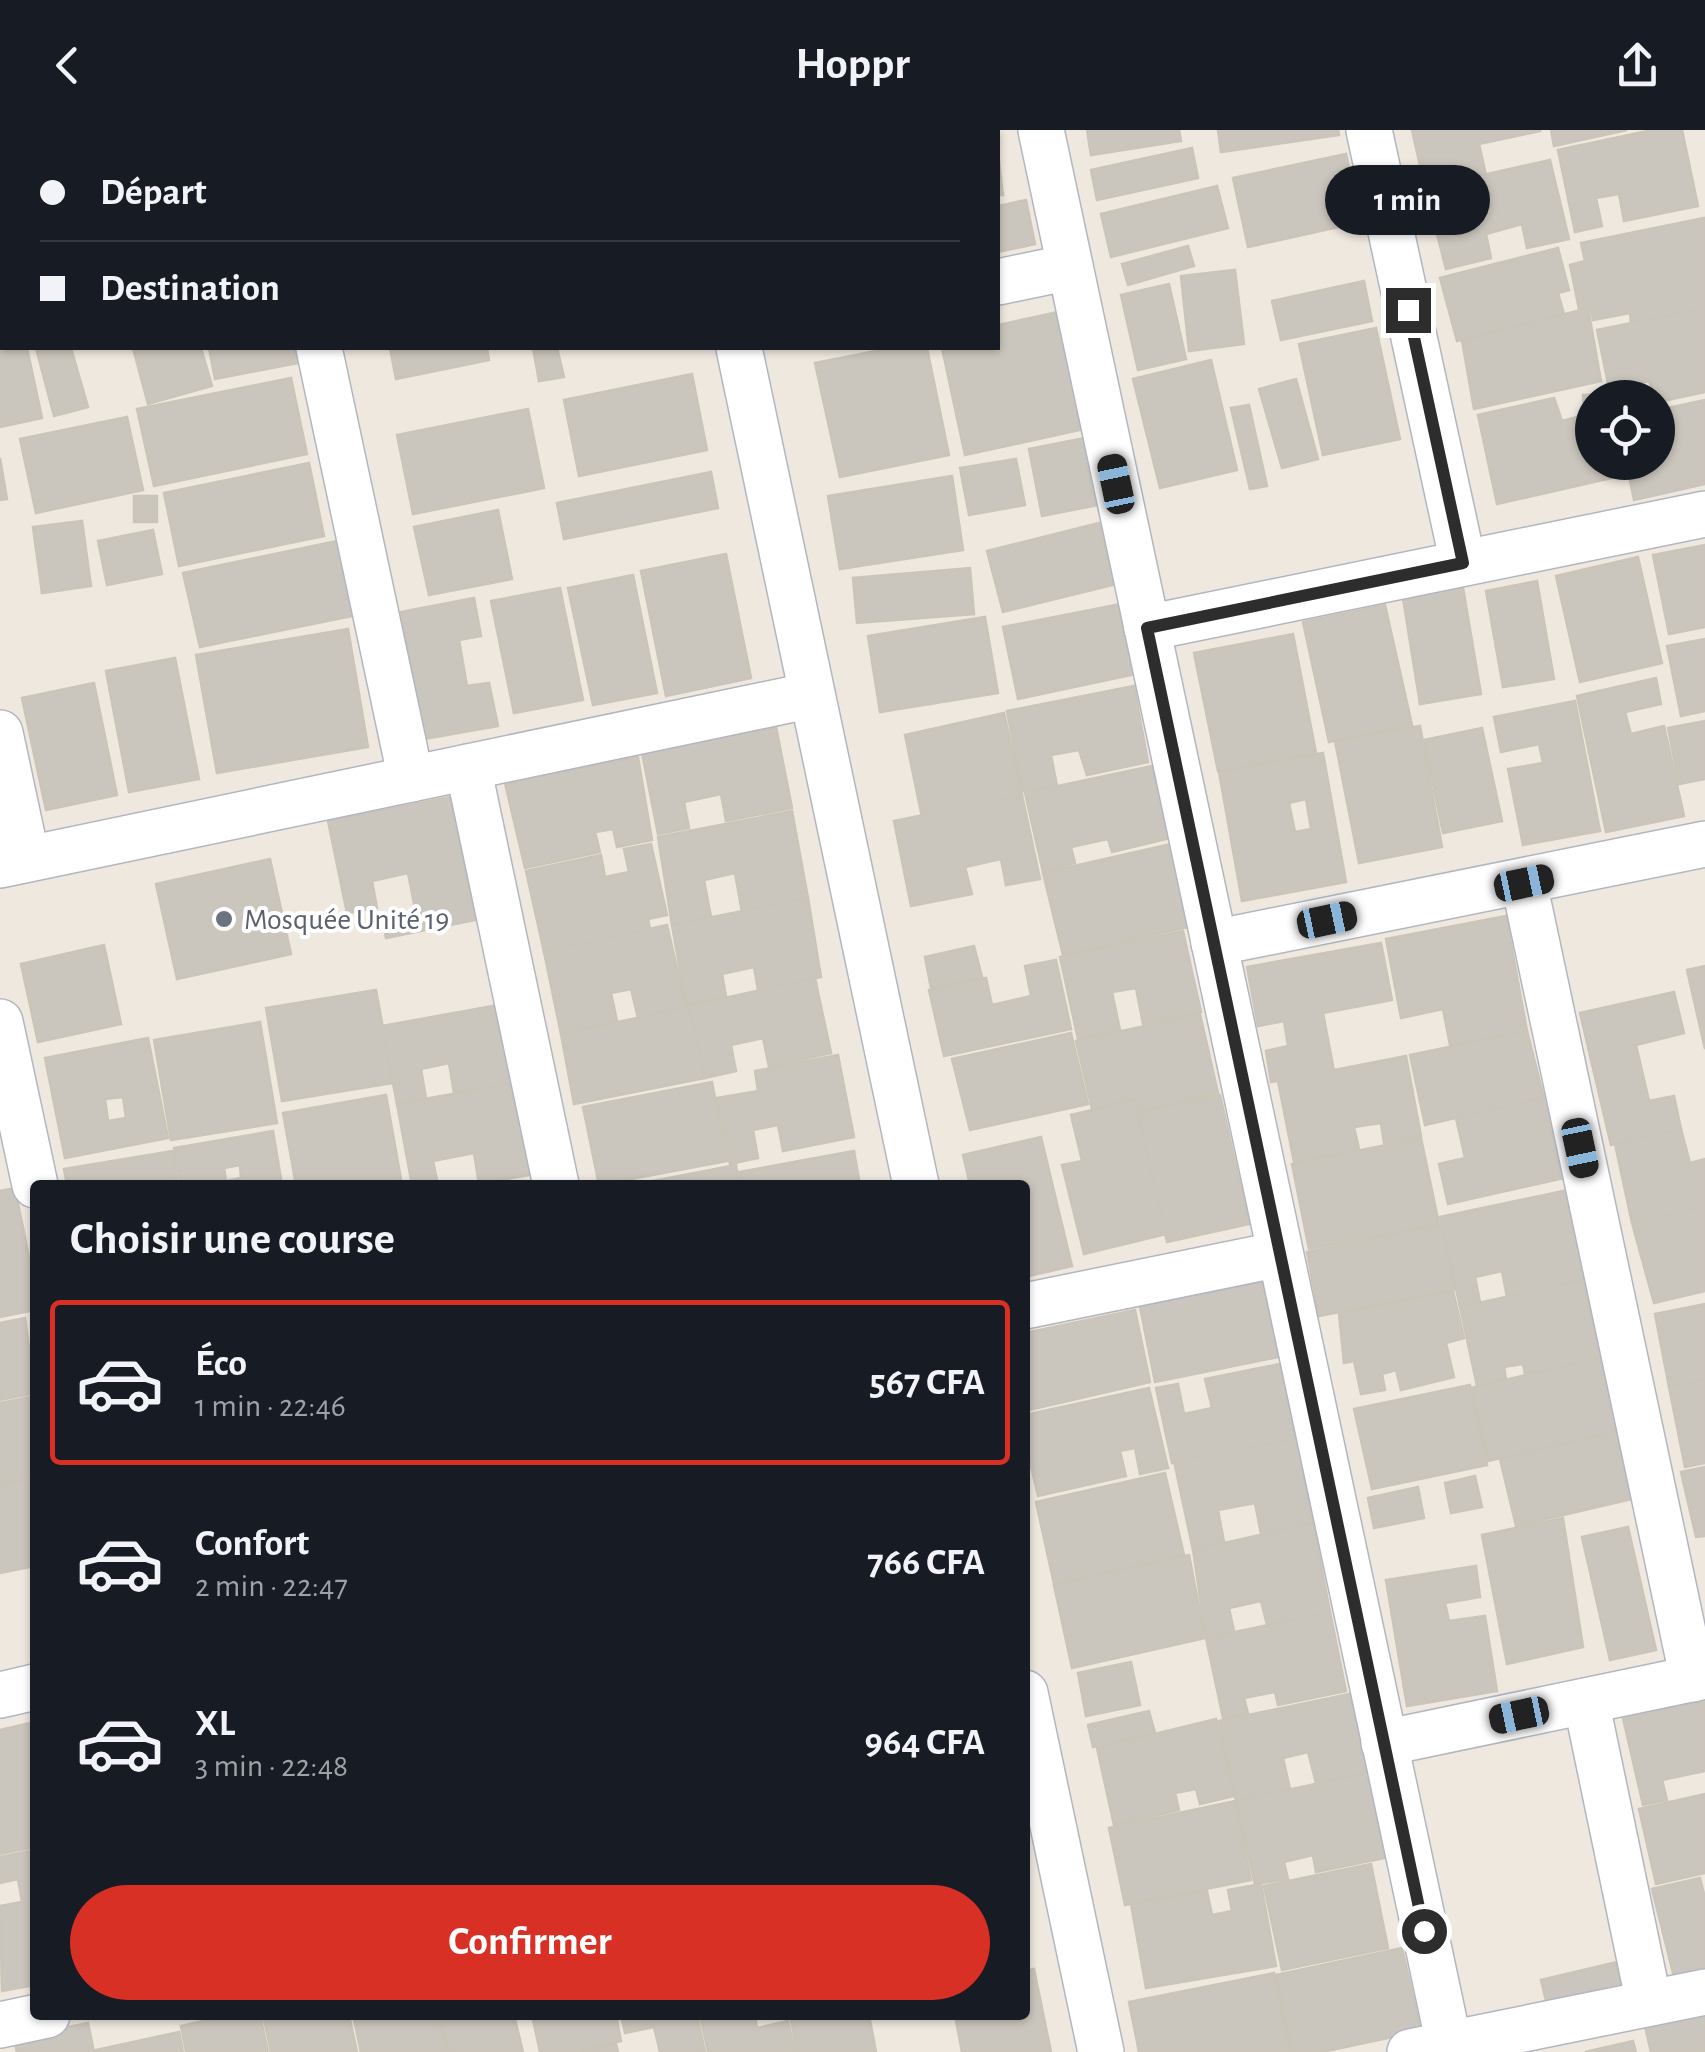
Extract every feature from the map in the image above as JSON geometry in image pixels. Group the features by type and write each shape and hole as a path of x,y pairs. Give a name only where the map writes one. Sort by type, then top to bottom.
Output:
{"street":[{"path":"1041,130 1384,1743 1430,2048 1705,1992"},
{"path":"1369,130 1463,563"},
{"path":"1000,282 1070,267"},
{"path":"319,350 411,780"},
{"path":"739,350 915,1180"},
{"path":"1147,628 1705,514"},
{"path":"0,733 14,862 812,695"},
{"path":"468,768 555,1180"},
{"path":"1214,943 1705,844"},
{"path":"1384,1743 1699,1678 1524,883"},
{"path":"0,1022 34,1180"},
{"path":"1030,1305 1280,1254"},
{"path":"0,1694 30,1688"},
{"path":"1586,1701 1648,2003"},
{"path":"1030,1740 1037,1807 1101,2052"},
{"path":"0,2025 30,2019"}],"building":[{"path":"1087,130 1179,130 1181,141 1091,155"},
{"path":"1218,130 1338,130 1339,135 1221,152"},
{"path":"1412,130 1540,131 1479,144 1486,175 1425,188"},
{"path":"1551,130 1627,130 1554,146"},
{"path":"1652,130 1682,130 1698,206 1624,221 1619,194 1596,198 1602,226 1575,232 1558,150"},
{"path":"1192,148 1198,178 1097,200 1091,170"},
{"path":"1346,154 1361,222 1248,247 1233,178"},
{"path":"1550,160 1569,239 1527,248 1522,224 1486,234 1491,258 1446,269 1425,188"},
{"path":"1217,186 1228,228 1111,257 1101,214"},
{"path":"1026,200 1035,244 1000,252 1000,206"},
{"path":"1704,218 1705,308 1631,323 1630,313 1593,320 1590,306 1579,309 1570,265 1585,261 1581,243"},
{"path":"1188,246 1194,266 1128,285 1122,264"},
{"path":"1558,248 1569,290 1558,293 1564,314 1457,341 1440,278"},
{"path":"1235,270 1244,344 1189,351 1181,276"},
{"path":"1364,281 1372,321 1281,340 1272,301"},
{"path":"1169,284 1186,359 1138,370 1121,295"},
{"path":"1588,308 1601,380 1575,380 1575,387 1474,409 1462,341"},
{"path":"1705,308 1705,392 1675,398 1675,380 1607,380 1597,330"},
{"path":"1058,312 1084,429 965,455 942,350 1000,350 1000,325"},
{"path":"1376,328 1400,439 1323,455 1299,344"},
{"path":"0,350 27,350 42,418 0,427"},
{"path":"37,350 72,350 88,407 54,416"},
{"path":"134,350 202,350 212,386 148,404"},
{"path":"209,350 295,350 298,363 215,379"},
{"path":"390,350 487,350 489,360 396,379"},
{"path":"533,350 557,350 564,377 539,381"},
{"path":"881,350 927,350 949,455 840,477 815,363"},
{"path":"1211,360 1237,470 1160,488 1133,379"},
{"path":"692,374 707,450 579,476 564,400"},
{"path":"291,378 307,454 154,486 137,409"},
{"path":"1296,379 1318,459 1282,468 1259,389"},
{"path":"1554,398 1562,421 1575,418 1575,480 1603,480 1497,504 1478,415"},
{"path":"1705,400 1705,484 1634,500 1630,480 1675,480 1675,406"},
{"path":"1249,405 1267,486 1250,489 1231,408"},
{"path":"528,409 544,488 413,514 397,435"},
{"path":"127,417 143,490 36,513 20,439"},
{"path":"1085,438 1098,505 1042,516 1029,449"},
{"path":"0,458 7,499 0,500"},
{"path":"1016,459 1025,505 969,515 960,468"},
{"path":"309,463 324,536 179,566 164,493"},
{"path":"711,472 718,508 564,539 557,503"},
{"path":"952,476 963,550 840,569 828,496"},
{"path":"134,496 157,496 157,522 134,522"},
{"path":"498,510 512,579 429,595 414,527"},
{"path":"82,521 91,586 42,593 33,527"},
{"path":"1099,523 1116,584 1003,612 987,551"},
{"path":"153,530 162,574 107,585 98,541"},
{"path":"342,540 357,615 200,647 183,573"},
{"path":"1705,545 1705,627 1669,634 1653,555"},
{"path":"726,554 751,678 666,696 641,571"},
{"path":"1638,557 1662,663 1580,682 1556,576"},
{"path":"970,568 974,614 857,623 853,578"},
{"path":"633,575 657,693 593,705 568,588"},
{"path":"1461,576 1481,694 1420,704 1401,586"},
{"path":"1537,581 1554,679 1503,687 1486,591"},
{"path":"560,588 583,700 514,713 491,601"},
{"path":"474,598 481,636 459,640 467,686 489,683 498,726 424,739 401,612"},
{"path":"1126,603 1140,673 1018,699 1003,627"},
{"path":"1385,605 1412,725 1329,742 1303,622"},
{"path":"985,617 998,693 880,712 868,636"},
{"path":"348,629 368,747 217,773 196,655"},
{"path":"1293,634 1316,753 1218,771 1194,653"},
{"path":"1705,639 1705,711 1681,716 1667,646"},
{"path":"175,658 199,779 129,792 106,671"},
{"path":"1656,678 1661,704 1625,712 1631,734 1664,726 1684,816 1606,832 1577,696"},
{"path":"94,683 117,795 46,810 22,698"},
{"path":"1134,686 1148,762 1087,775 1079,750 1051,755 1057,786 1022,791 1007,711"},
{"path":"1575,701 1600,831 1523,845 1508,769 1543,763 1539,744 1501,752 1494,717"},
{"path":"1004,713 1022,795 922,817 905,735"},
{"path":"1705,721 1705,779 1679,784 1668,728"},
{"path":"1420,726 1442,847 1359,863 1335,741"},
{"path":"776,727 792,808 726,821 721,794 684,802 689,828 658,834 642,753"},
{"path":"1482,728 1502,821 1443,833 1424,740"},
{"path":"1323,753 1346,882 1242,901 1219,772","holes":["1306,799 1311,829 1295,832 1289,803"]},
{"path":"638,757 652,840 617,847 613,829 595,832 600,852 525,868 505,783"},
{"path":"1152,766 1170,838 1112,852 1108,839 1071,847 1075,863 1043,872 1025,793"},
{"path":"1022,795 1040,879 1006,885 1001,859 965,867 972,894 911,906 894,821"},
{"path":"450,797 475,920 386,938 383,921 416,914 408,873 372,881 377,908 347,913 328,821"},
{"path":"792,811 808,898 742,912 735,873 704,880 711,917 672,925 658,837"},
{"path":"651,844 667,915 648,919 650,929 544,952 526,871 601,855 605,877 629,872 624,849"},
{"path":"1171,844 1188,927 1063,955 1043,873"},
{"name":"Mosquée Unité 19","path":"270,859 291,954 177,979 156,884"},
{"path":"808,898 821,977 758,990 754,967 722,974 726,996 686,1005 672,925"},
{"path":"1506,916 1527,1031 1450,1045 1443,1009 1401,1018 1386,939"},
{"path":"667,925 686,1007 638,1018 631,989 611,993 617,1021 561,1034 544,952"},
{"path":"1183,931 1201,1012 1143,1024 1136,988 1112,992 1120,1030 1078,1039 1060,957"},
{"path":"1381,943 1392,1000 1323,1013 1334,1071 1271,1082 1266,1051 1288,1046 1284,1021 1258,1026 1247,967"},
{"path":"104,945 121,1024 38,1042 21,964"},
{"path":"974,946 982,977 931,988 925,957"},
{"path":"1056,960 1071,1029 944,1056 929,990 986,978 992,1005 1031,996 1025,966"},
{"path":"1705,966 1705,1049 1687,970"},
{"path":"815,978 831,1053 769,1067 763,1038 731,1045 736,1071 705,1078 689,1006"},
{"path":"376,990 393,1083 282,1101 266,1008"},
{"path":"1674,992 1684,1033 1636,1045 1649,1101 1674,1096 1681,1129 1611,1145 1580,1013"},
{"path":"504,1004 518,1082 454,1093 449,1063 421,1069 426,1098 397,1104 382,1026"},
{"path":"689,1007 705,1078 574,1104 561,1034"},
{"path":"1200,1014 1218,1093 1138,1112 1135,1098 1092,1109 1076,1041"},
{"path":"260,1022 277,1123 171,1140 154,1040"},
{"path":"1527,1031 1544,1098 1425,1125 1410,1055"},
{"path":"1071,1033 1088,1104 970,1130 952,1059"},
{"path":"148,1038 168,1138 65,1158 45,1058","holes":["123,1097 126,1118 108,1121 105,1099"]},
{"path":"838,1055 854,1137 783,1151 778,1125 753,1130 758,1158 730,1164 717,1098 758,1091 755,1071"},
{"path":"1406,1056 1421,1136 1384,1143 1381,1123 1354,1127 1359,1149 1294,1162 1278,1081"},
{"path":"518,1082 535,1174 478,1180 474,1153 433,1161 437,1180 411,1180 397,1104"},
{"path":"712,1082 727,1161 626,1180 598,1180 583,1107"},
{"path":"386,1095 401,1180 295,1180 283,1113"},
{"path":"1220,1095 1249,1224 1167,1242 1138,1113"},
{"path":"1555,1096 1573,1176 1448,1204 1439,1164 1465,1158 1456,1118"},
{"path":"1134,1100 1166,1234 1084,1254 1062,1165 1082,1161 1071,1115"},
{"path":"1681,1129 1690,1163 1705,1159 1705,1207 1632,1223 1615,1144"},
{"path":"273,1131 281,1180 231,1180 241,1178 240,1165 224,1168 226,1180 180,1180 174,1148"},
{"path":"1041,1137 1072,1266 1030,1276 1030,1180 969,1180 963,1155"},
{"path":"1421,1138 1439,1224 1309,1249 1292,1164"},
{"path":"173,1151 177,1180 66,1180 64,1169"},
{"path":"854,1151 859,1180 741,1180 739,1172"},
{"path":"736,1165 738,1180 658,1180"},
{"path":"15,1188 30,1262 30,1311 0,1317 0,1191"},
{"path":"1568,1190 1587,1279 1507,1297 1502,1271 1475,1277 1480,1302 1460,1307 1440,1217"},
{"path":"1705,1207 1705,1291 1654,1303 1632,1223"},
{"path":"1442,1225 1455,1289 1319,1316 1307,1252"},
{"path":"1262,1278 1278,1357 1155,1382 1139,1302"},
{"path":"1583,1280 1601,1358 1525,1374 1523,1364 1504,1367 1506,1379 1477,1386 1460,1307"},
{"path":"1453,1291 1464,1338 1446,1343 1454,1377 1401,1390 1396,1370 1382,1374 1385,1390 1361,1394 1354,1361 1344,1363 1339,1314"},
{"path":"1705,1304 1705,1380 1669,1387 1655,1314"},
{"path":"1135,1310 1150,1382 1030,1410 1030,1332"},
{"path":"25,1318 30,1394 0,1400 0,1323"},
{"path":"1603,1357 1621,1430 1488,1461 1471,1388"},
{"path":"1280,1364 1297,1439 1172,1463 1156,1388 1178,1384 1184,1414 1212,1408 1205,1379"},
{"path":"1705,1380 1705,1463 1685,1467 1669,1387"},
{"path":"1470,1385 1487,1465 1372,1489 1354,1409"},
{"path":"1149,1388 1168,1468 1140,1474 1135,1448 1120,1451 1126,1476 1038,1496 1030,1462 1030,1414"},
{"path":"30,1397 30,1478 0,1484 0,1403"},
{"path":"1624,1430 1640,1497 1516,1526 1500,1459"},
{"path":"1297,1439 1313,1523 1261,1534 1255,1503 1218,1510 1224,1542 1193,1550 1174,1461"},
{"path":"1705,1467 1705,1536 1696,1537 1681,1472"},
{"path":"1165,1473 1184,1555 1054,1584 1036,1502"},
{"path":"1475,1476 1482,1507 1451,1513 1445,1483"},
{"path":"30,1480 30,1567 0,1573 0,1486"},
{"path":"1418,1487 1424,1518 1374,1528 1368,1498"},
{"path":"1563,1518 1583,1647 1507,1664 1482,1535"},
{"path":"1313,1523 1330,1612 1267,1625 1261,1601 1229,1608 1234,1631 1206,1638 1193,1550"},
{"path":"1628,1527 1656,1650 1610,1660 1582,1537"},
{"path":"1189,1555 1205,1638 1072,1668 1054,1585"},
{"path":"1476,1566 1480,1597 1445,1603 1449,1621 1485,1616 1497,1691 1407,1706 1386,1580"},
{"path":"1330,1612 1346,1691 1278,1705 1275,1692 1244,1698 1248,1713 1223,1718 1206,1638"},
{"path":"1131,1662 1140,1705 1086,1716 1078,1673"},
{"path":"1354,1693 1371,1772 1316,1783 1308,1752 1283,1758 1290,1789 1236,1801 1219,1721"},
{"path":"1705,1699 1705,1771 1662,1780 1667,1800 1643,1805 1623,1718"},
{"path":"1149,1711 1155,1733 1093,1747 1088,1725"},
{"path":"1216,1719 1234,1796 1200,1804 1196,1789 1175,1793 1179,1810 1114,1825 1097,1748"},
{"path":"30,1723 30,1848 0,1854 0,1730"},
{"path":"1371,1772 1389,1857 1316,1872 1313,1855 1284,1862 1288,1879 1255,1884 1236,1801"},
{"path":"1705,1794 1705,1873 1656,1884 1639,1809"},
{"path":"1235,1801 1251,1880 1125,1905 1109,1828"},
{"path":"30,1851 30,1986 2,1991 0,1906 22,1902 18,1879 0,1883 0,1857"},
{"path":"1371,1864 1388,1948 1282,1970 1264,1886"},
{"path":"1700,1878 1705,1898 1705,1969 1674,1977 1652,1889"},
{"path":"1261,1884 1276,1966 1146,1988 1131,1904 1207,1891 1212,1915 1232,1911 1228,1890"},
{"path":"1402,1948 1421,2031 1322,2052 1292,2052 1276,1975"},
{"path":"1621,1961 1627,1987 1547,2005 1541,1980"},
{"path":"1034,1969 1051,2052 962,2052 956,2020 1030,2020 1030,1970"},
{"path":"1274,1973 1290,2052 1139,2052 1129,2002"},
{"path":"1705,2008 1705,2052 1651,2052 1644,2022"},
{"path":"208,2020 261,2020 268,2052 186,2052 181,2026"},
{"path":"264,2020 350,2020 357,2052 271,2052"},
{"path":"354,2020 439,2020 446,2052 361,2052"},
{"path":"441,2020 515,2020 523,2052 448,2052"},
{"path":"533,2020 617,2020 621,2041 571,2052 540,2052"},
{"path":"622,2020 698,2020 705,2052 660,2052 654,2027 625,2033"},
{"path":"701,2020 756,2020 757,2028 788,2021 795,2052 708,2052"},
{"path":"791,2020 870,2020 876,2052 797,2052"},
{"path":"88,2023 94,2052 17,2052 14,2038"},
{"path":"179,2032 183,2052 96,2052 96,2050"},
{"path":"1633,2041 1636,2052 1585,2052"},
{"path":"616,2044 618,2052 578,2052"}],"place":[{"name":"Mosquée Unité 19","path":"224,919"}],"route":[{"path":"1408,310 1463,563 1147,628 1424,1931"}]}
